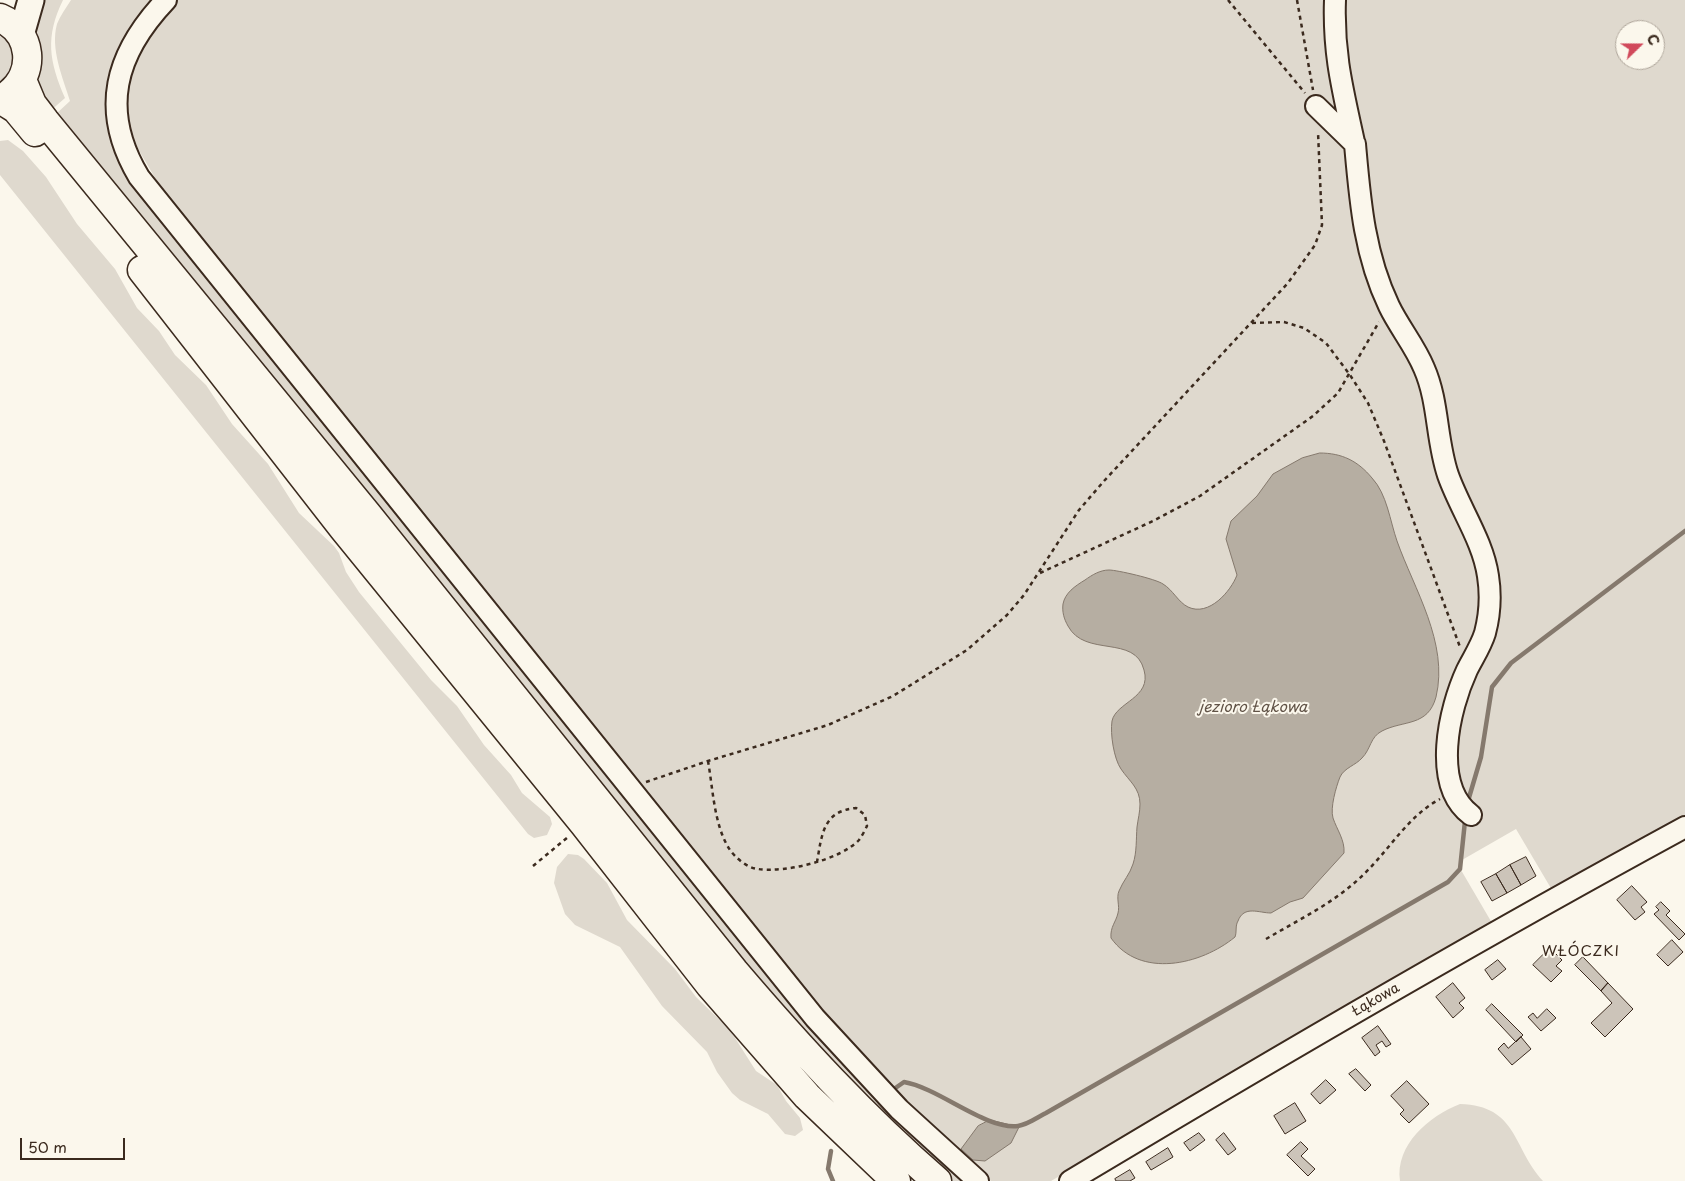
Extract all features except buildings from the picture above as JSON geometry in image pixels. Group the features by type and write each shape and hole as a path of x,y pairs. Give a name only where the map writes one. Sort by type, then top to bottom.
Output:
{"highway":[{"path":"0,17 13,26 21,35 28,58 22,80 0,99 11,105 26,120 337,520 584,824 710,986 771,1057 844,1133 896,1181"},
{"path":"22,80 32,104 45,121 367,514 734,971 795,1043 848,1100 937,1181"}],"main road":[{"path":"0,17 17,0"},
{"path":"21,35 31,0"}],"street":[{"path":"166,0 137,33 127,52 117,89 118,124 122,144 134,169 164,210 629,788 837,1042 899,1109 978,1181"},
{"path":"1335,0 1338,67 1355,144 1364,230 1371,259 1388,306 1424,367 1432,390 1440,445 1448,473 1487,570 1490,596 1485,633 1467,670 1449,731 1448,767 1453,795 1458,803 1471,815"},
{"path":"1316,106 1334,121 1355,144"},
{"name":"Łąkowa","path":"1070,1181 1282,1054 1554,898 1685,827"}],"path":[{"path":"1228,0 1316,106"},
{"path":"629,788 708,761 828,725 921,680 968,650 1007,615 1039,574 1079,510 1288,283 1315,246 1322,225 1316,106 1297,0"},
{"path":"1039,574 1153,521 1200,496 1313,416 1338,393 1388,306"},
{"path":"1252,323 1284,322 1304,328 1326,343 1368,403 1384,440 1445,604 1467,670"},
{"path":"708,761 721,832 730,849 740,860 756,869 784,870 818,862 845,849 859,840 867,826 865,815 856,808 842,809 831,818 822,833 818,862"},
{"path":"1266,938 1342,895 1366,873 1420,812 1442,798 1453,795"},
{"path":"532,866 584,824"}],"shaded area":[{"path":"42,0 63,0 53,26 51,49 55,72 65,98 48,113 37,98 32,28"},
{"path":"71,0 155,0 133,27 119,50 110,80 108,113 113,144 118,159 132,182 809,1026 873,1099 909,1133 967,1181 946,1181 830,1072 56,114 70,101 58,63 55,34 61,15"},
{"path":"174,0 1685,0 1685,817 1552,890 1516,829 1462,860 1461,870 1492,923 1051,1181 991,1181 964,1158 890,1087 824,1015 161,188 134,142 126,116 125,91 139,45"},
{"path":"0,36 10,47 13,59 9,72 0,83"},
{"path":"8,140 23,151 46,177 77,224 115,269 137,308 159,331 175,355 206,385 232,424 268,464 299,513 334,546 339,553 346,572 359,592 431,680 457,706 484,745 511,775 522,793 550,817 552,824 547,835 534,838 528,834 0,175 0,141"},
{"path":"568,854 578,855 584,859 607,883 627,920 675,969 696,997 730,1030 756,1071 777,1085 786,1101 800,1118 803,1130 795,1136 785,1134 768,1114 740,1100 732,1093 717,1072 707,1052 662,1006 620,947 575,925 565,914 554,883 557,867"},
{"path":"1460,1104 1479,1106 1493,1112 1504,1120 1543,1181 1400,1181 1403,1155 1416,1134 1437,1116"}],"water":[{"name":"jezioro Łąkowa","path":"1320,453 1328,453 1349,459 1367,472 1381,492 1388,508 1397,541 1428,617 1434,637 1439,677 1436,697 1432,707 1421,718 1378,734 1362,758 1342,774 1335,792 1332,814 1342,839 1344,853 1303,898 1290,902 1271,913 1248,911 1244,913 1237,923 1235,937 1205,955 1171,963 1154,963 1138,959 1123,951 1111,938 1111,931 1118,910 1118,894 1130,871 1136,850 1140,804 1140,798 1136,789 1116,759 1113,746 1112,721 1120,709 1143,687 1145,679 1144,670 1139,659 1131,652 1086,641 1076,636 1064,618 1064,600 1071,590 1096,573 1109,570 1120,571 1159,582 1188,607 1204,608 1218,601 1230,588 1237,575 1226,539 1231,521 1257,496 1273,474 1302,458"},
{"path":"990,1120 1019,1127 1011,1143 985,1161 973,1160 961,1149 978,1126"}],"waterway":[{"path":"1468,801 1481,757 1492,687 1511,663 1685,531"},
{"path":"894,1089 904,1082 932,1092 992,1122 1005,1126 1018,1126 1029,1123 1448,882 1460,869 1465,821"},
{"path":"831,1151 828,1169 833,1181"}],"district":[{"name":"WŁÓCZKI","path":"1581,952"}]}
